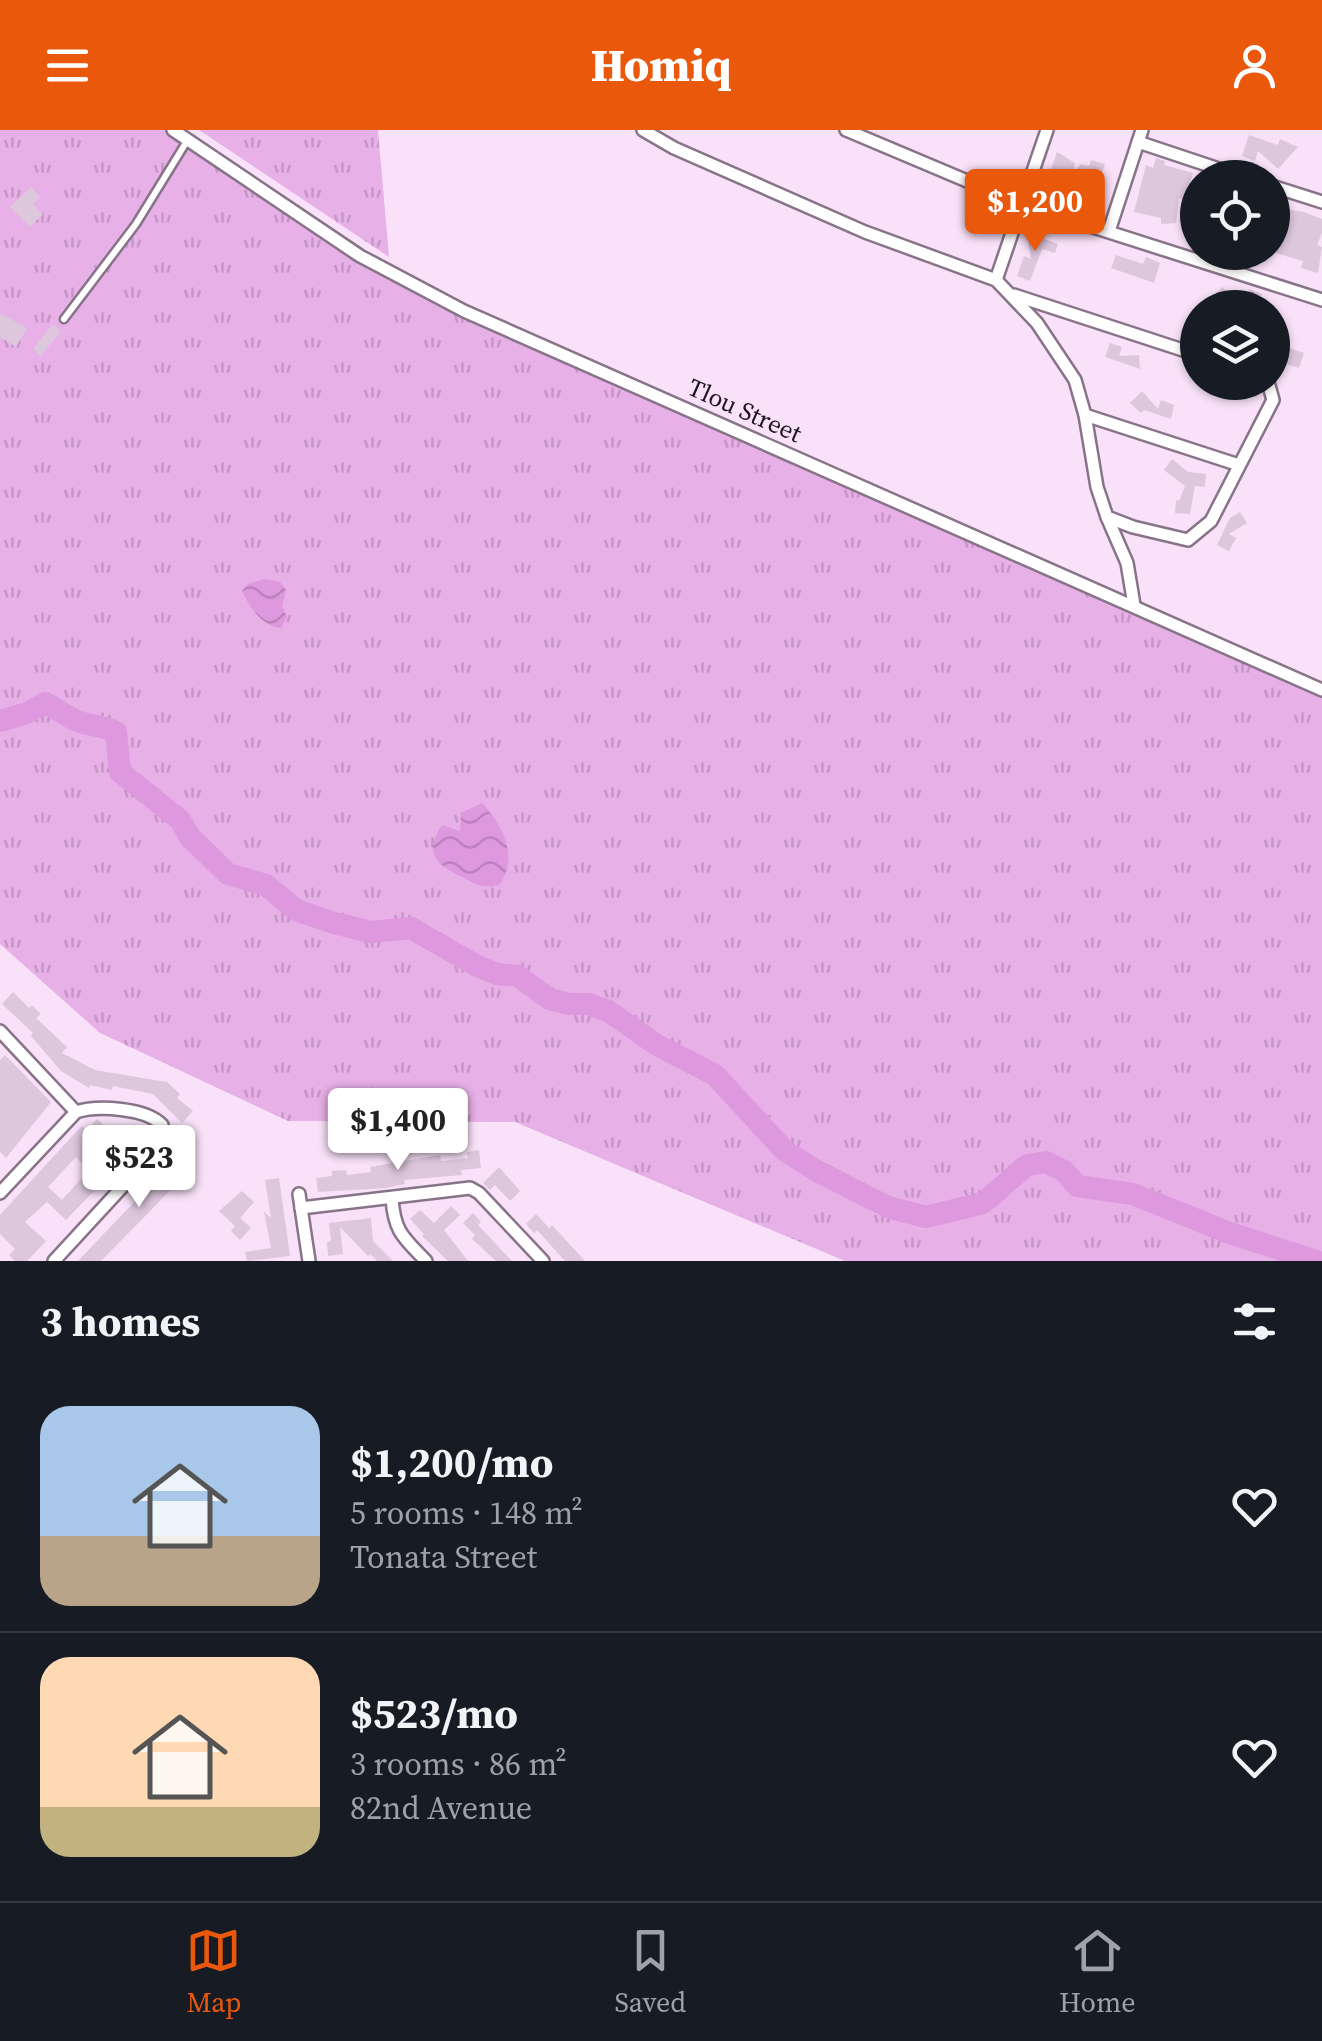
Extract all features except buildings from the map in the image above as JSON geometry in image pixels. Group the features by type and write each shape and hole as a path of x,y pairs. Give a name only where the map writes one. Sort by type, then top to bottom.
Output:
{"street":[{"name":"Tlou Street","path":"173,130 360,256 464,311 1322,690"},
{"path":"643,130 674,148 865,232 996,280 1014,295 1076,380 1097,488 1127,563 1134,604"},
{"path":"846,130 1024,205 1322,300"},
{"path":"996,280 1047,130"},
{"path":"1109,231 1140,136 1201,160"},
{"path":"1290,192 1322,202"},
{"path":"1014,295 1180,349"},
{"path":"1107,516 1133,527 1188,540 1211,521 1273,400"},
{"path":"1085,416 1239,466"},
{"path":"0,1031 76,1112"},
{"path":"2,1186 76,1112 88,1108 148,1115 162,1126 164,1138 54,1261"},
{"path":"309,1261 300,1201 392,1198 470,1188 542,1261"},
{"path":"392,1198 393,1221 398,1231 426,1261"}],"lane":[{"path":"64,319 136,224 187,140"}],"green space":[{"path":"0,130 167,130 365,264 1322,697 1322,1261 845,1261 515,1122 288,1121 100,1033 0,944"},
{"path":"199,130 378,130 389,257"}],"water":[{"path":"264,579 280,582 286,590 282,606 287,617 281,628 257,615 242,591 248,584"},
{"path":"482,803 506,842 508,864 499,885 478,885 451,871 439,862 433,850 442,825 460,831 461,813"}],"waterway":[{"path":"0,721 45,703 79,722 116,732 120,772 180,820 190,837 228,874 266,885 296,910 334,923 371,932 411,928 477,966 497,974 518,976 549,999 608,1011 657,1045 715,1075 785,1151 888,1207 926,1217 983,1203 1027,1165 1046,1162 1064,1171 1077,1186 1133,1194 1227,1232 1316,1261"}]}
